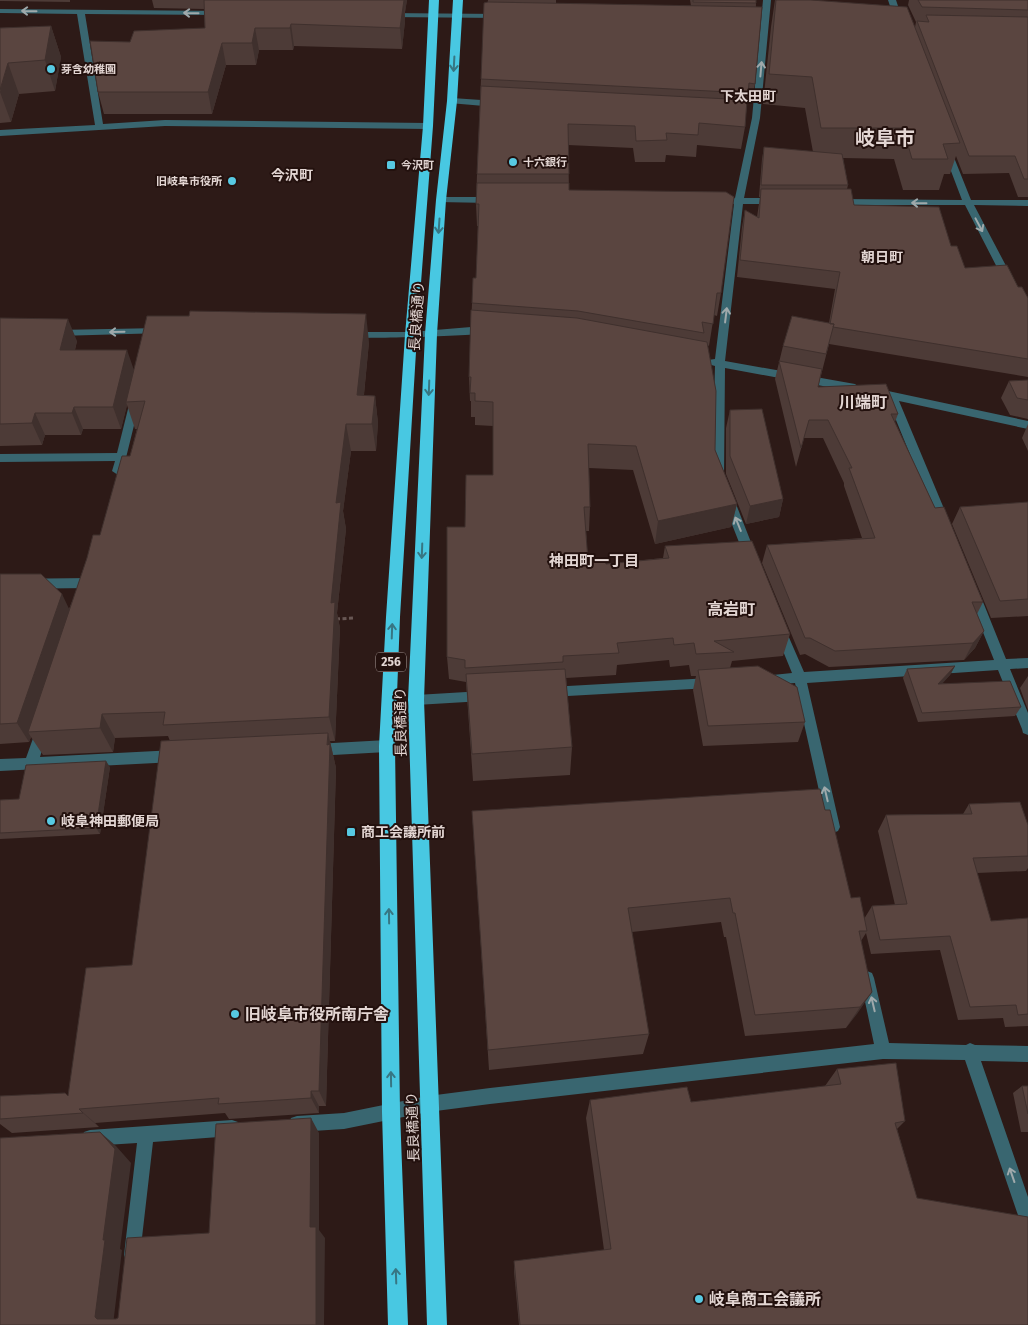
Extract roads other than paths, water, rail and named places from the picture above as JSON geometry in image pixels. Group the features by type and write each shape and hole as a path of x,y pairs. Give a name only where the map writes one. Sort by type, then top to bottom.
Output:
{"highway":[{"name":"長良橋通り","path":"398,1325 391,1112 387,746 393,617 411,335 428,126 434,0"},
{"name":"長良橋通り","path":"438,1325 428,1104 416,700 431,334 441,200 452,101 458,0"}],"street":[{"path":"755,567 718,474 720,364 739,201 756,118 767,0"},
{"path":"892,0 896,28"},
{"path":"0,11 226,14"},
{"path":"81,12 99,126"},
{"path":"378,15 505,16"},
{"path":"755,21 775,22"},
{"path":"452,101 501,104"},
{"path":"746,117 756,118"},
{"path":"0,132 165,123 428,126"},
{"path":"943,139 968,204 1014,290"},
{"path":"441,200 497,200"},
{"path":"720,201 789,201"},
{"path":"829,202 1028,203"},
{"path":"342,335 411,335 471,330 500,332"},
{"path":"48,333 151,336 172,332"},
{"path":"701,360 891,395 1028,425"},
{"path":"114,486 138,389"},
{"path":"891,395 951,539"},
{"path":"0,458 122,457"},
{"path":"0,584 91,583"},
{"path":"969,584 1028,729"},
{"path":"774,613 800,678 836,841"},
{"path":"750,681 1028,662"},
{"path":"541,693 720,683"},
{"path":"416,700 491,696"},
{"path":"31,764 46,718"},
{"path":"304,750 387,746"},
{"path":"0,765 187,756"},
{"path":"864,965 883,1051"},
{"path":"285,1125 344,1121 428,1104 490,1096 883,1051 970,1051 1028,1054"},
{"path":"970,1051 1028,1221"},
{"path":"78,1138 245,1127"},
{"path":"130,1268 146,1134"}],"place":[{"name":"芽含幼稚園","path":"51,69"},
{"name":"十六銀行","path":"513,162"},
{"name":"今沢町","path":"391,165"},
{"name":"旧岐阜市役所","path":"232,181"},
{"name":"岐阜神田郵便局","path":"51,821"},
{"name":"商工会議所前","path":"351,832"},
{"name":"旧岐阜市役所南庁舎","path":"235,1014"},
{"name":"岐阜商工会議所","path":"699,1299"}],"district":[{"name":"下太田町","path":"748,96"},
{"name":"岐阜市","path":"885,138"},
{"name":"今沢町","path":"292,175"},
{"name":"朝日町","path":"882,257"},
{"name":"川端町","path":"863,402"},
{"name":"神田町一丁目","path":"594,561"},
{"name":"高岩町","path":"731,609"}]}
